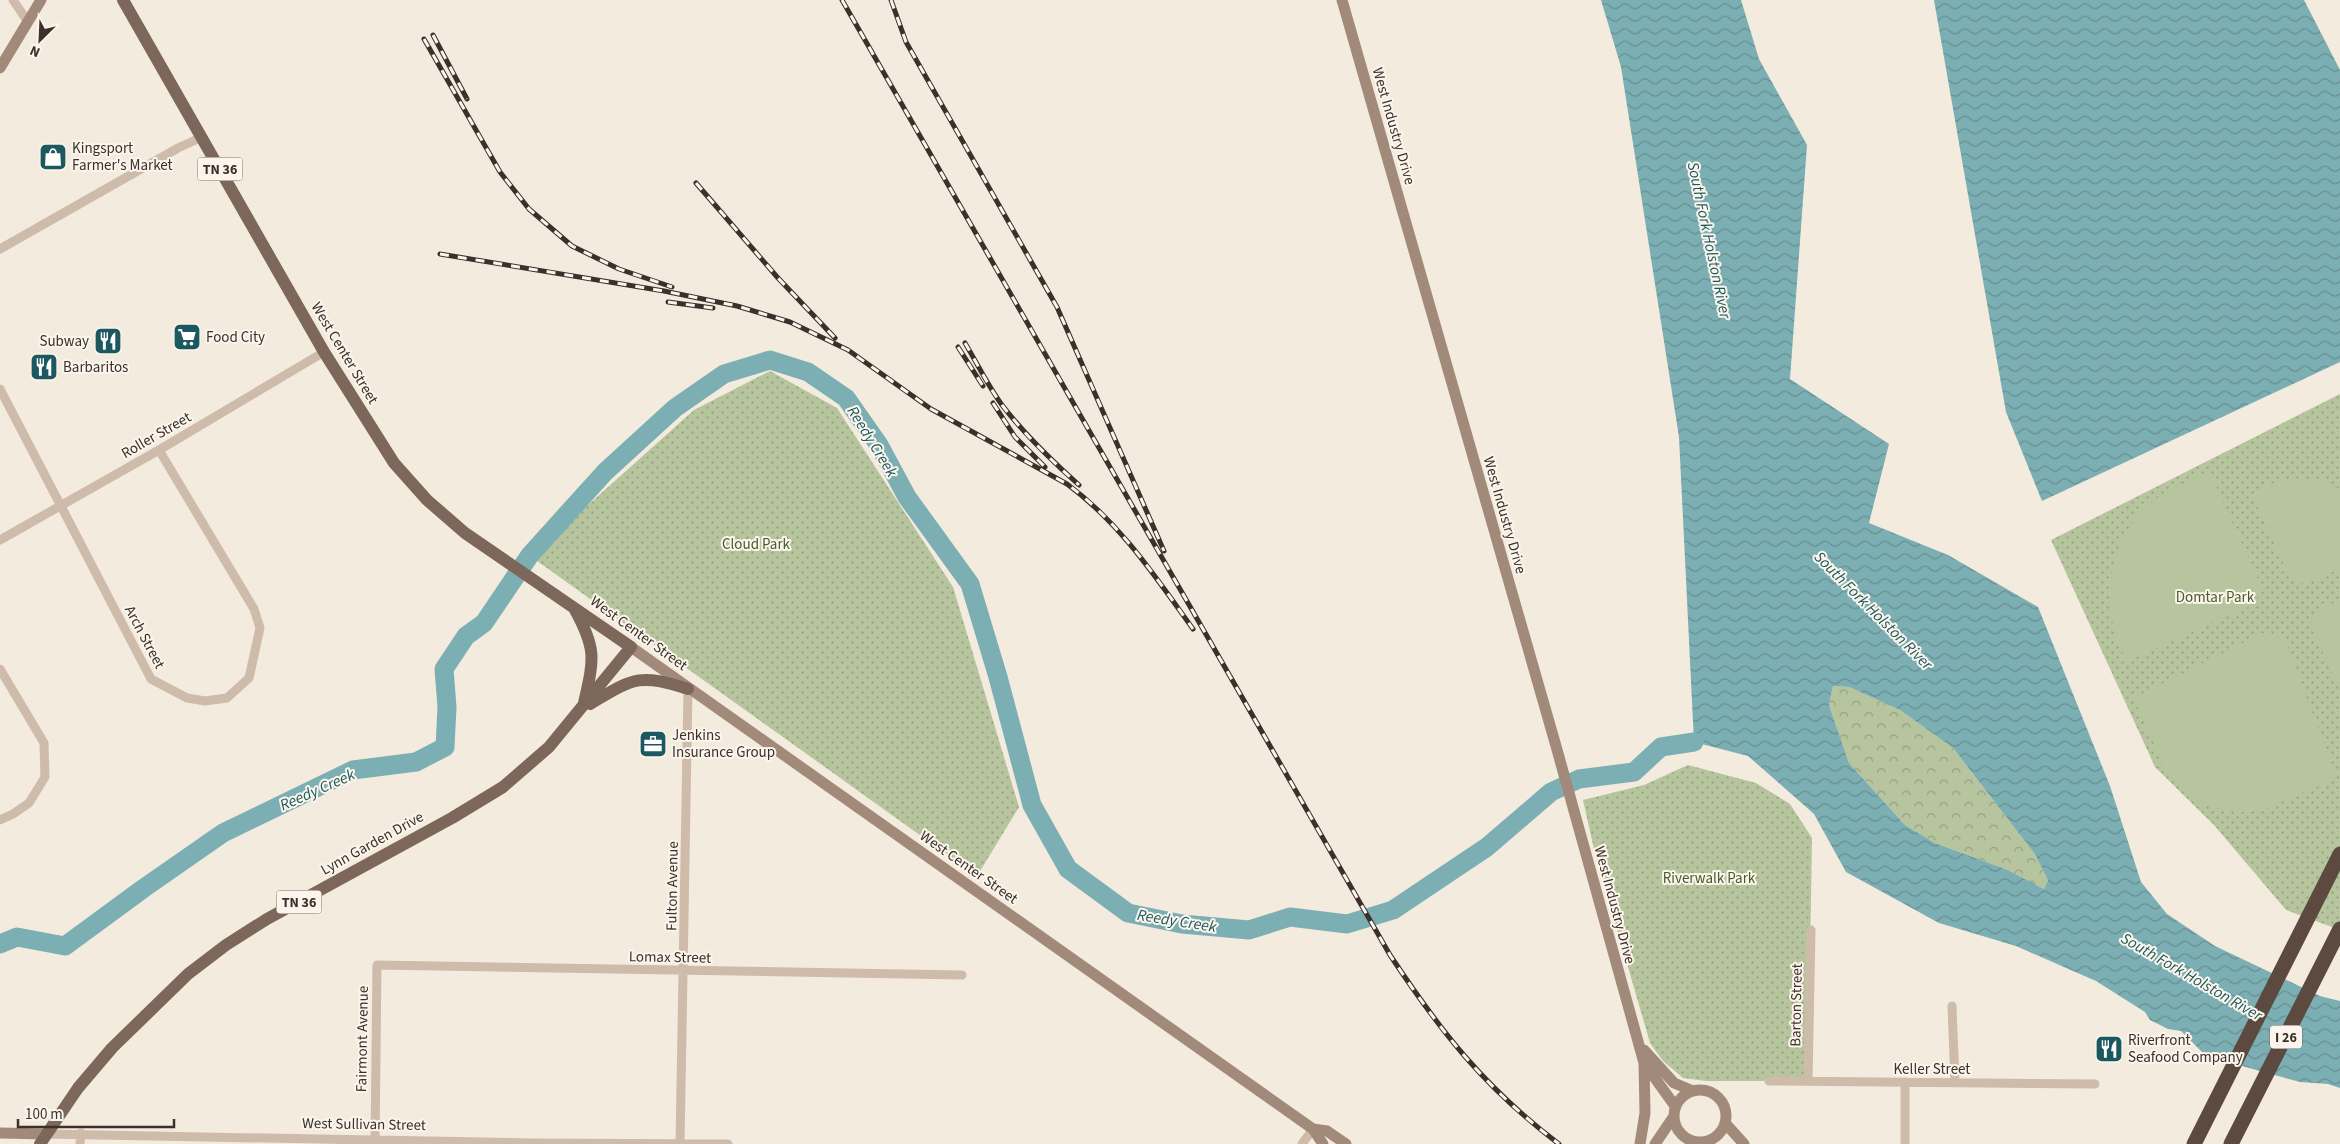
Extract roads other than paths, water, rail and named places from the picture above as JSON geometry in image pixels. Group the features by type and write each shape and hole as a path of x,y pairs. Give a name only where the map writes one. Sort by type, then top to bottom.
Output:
{"highway":[{"name":"I 26","path":"2194,1144 2340,854"},
{"name":"I 26","path":"2232,1144 2340,930"}],"main road":[{"path":"0,68 41,0"},
{"name":"West Center Street","path":"124,0 324,352 394,463 427,500 465,532 572,605 1312,1129 1322,1144"},
{"name":"West Industry Drive","path":"1342,0 1556,746 1644,1063 1675,1111"},
{"path":"572,605 587,631 593,657 583,708"},
{"name":"Lynn Garden Drive","path":"43,1139 78,1088 112,1048 188,974 226,945 267,919 452,818 503,787 549,746 583,708 631,647"},
{"path":"583,708 625,683 638,679 659,679 688,688"},
{"name":"West Industry Drive","path":"1637,1039 1650,1059 1674,1083 1693,1091"},
{"path":"1640,1144 1645,1113 1644,1063"},
{"path":"1655,1144 1675,1111 1680,1098 1693,1091 1707,1091 1716,1095 1726,1111 1725,1123 1715,1142 1685,1142 1676,1125 1675,1111"},
{"path":"1725,1123 1744,1144"},
{"name":"West Center Street","path":"1312,1129 1327,1131 1346,1144"},
{"name":"West Sullivan Street","path":"0,1133 43,1139"}],"street":[{"path":"13,0 28,22"},
{"path":"0,249 149,164 202,137"},
{"name":"Roller Street","path":"0,540 159,450 324,352"},
{"name":"Arch Street","path":"0,389 150,679 187,698 205,701 227,698 249,678 260,628 254,609 159,450"},
{"path":"0,669 44,743 45,778 29,803 0,820"},
{"name":"Fulton Avenue","path":"680,1143 688,688"},
{"name":"Barton Street","path":"1808,1081 1811,930"},
{"name":"Lomax Street","path":"377,965 962,975"},
{"name":"Fairmont Avenue","path":"375,1141 377,965"},
{"path":"1952,1006 1955,1082"},
{"name":"Keller Street","path":"1770,1081 2095,1084"},
{"path":"1905,1082 1905,1144"},
{"path":"1302,1144 1312,1129"},
{"path":"80,1144 81,1134"},
{"name":"West Sullivan Street","path":"43,1139 81,1134 228,1140 728,1144"}],"water":[{"name":"South Fork Holston River","path":"1601,0 1741,0 1759,59 1807,145 1790,379 1889,444 1869,523 1948,555 2038,607 2110,786 2141,882 2167,914 2215,946 2320,996 2340,1001 2340,1088 2328,1084 2300,1082 2206,1056 2181,1031 2168,1029 2150,1020 2145,1012 2096,981 2016,946 1939,923 1846,872 1814,814 1748,756 1694,742 1679,437 1621,67","holes":["1833,686 1849,687 1900,710 1953,748 2034,853 2048,880 2044,889 2008,870 1935,843 1905,825 1849,763 1829,705"]},
{"path":"1934,0 2304,0 2340,70 2340,362 2042,501 2006,412"}],"waterway":[{"name":"Reedy Creek","path":"0,944 17,937 65,946 223,833 353,770 416,762 445,747 447,707 444,669 466,636 484,623 530,555 605,472 675,408 724,374 770,360 808,372 846,398 879,445 907,497 970,584 998,677 1032,805 1068,869 1128,913 1182,924 1249,930 1290,917 1347,924 1393,910 1487,847 1551,792 1579,779 1634,772 1661,747 1694,742"}],"railway":[{"path":"842,0 1390,955 1427,1009 1466,1057 1508,1101 1559,1144"},
{"path":"891,0 906,42 1057,307 1164,551"},
{"path":"433,35 467,99"},
{"path":"424,39 500,172 529,209 572,246 619,269 672,287"},
{"path":"696,183 778,278 835,338"},
{"path":"440,254 664,291 737,306 790,322 848,350 931,409 1067,484 1086,499 1136,551 1193,629"},
{"path":"668,302 713,308"},
{"path":"965,343 1002,405 1039,447 1079,485"},
{"path":"958,347 983,386"},
{"path":"993,403 1015,437 1045,467"}],"place":[{"name":"Kingsport Farmer's Market","path":"53,157"},
{"name":"Food City","path":"187,337"},
{"name":"Subway","path":"108,341"},
{"name":"Barbaritos","path":"44,367"},
{"name":"Jenkins Insurance Group","path":"653,744"},
{"name":"Riverfront Seafood Company","path":"2109,1049"}],"park label":[{"name":"Cloud Park","path":"756,544"},
{"name":"Domtar Park","path":"2215,597"},
{"name":"Riverwalk Park","path":"1709,878"}]}
